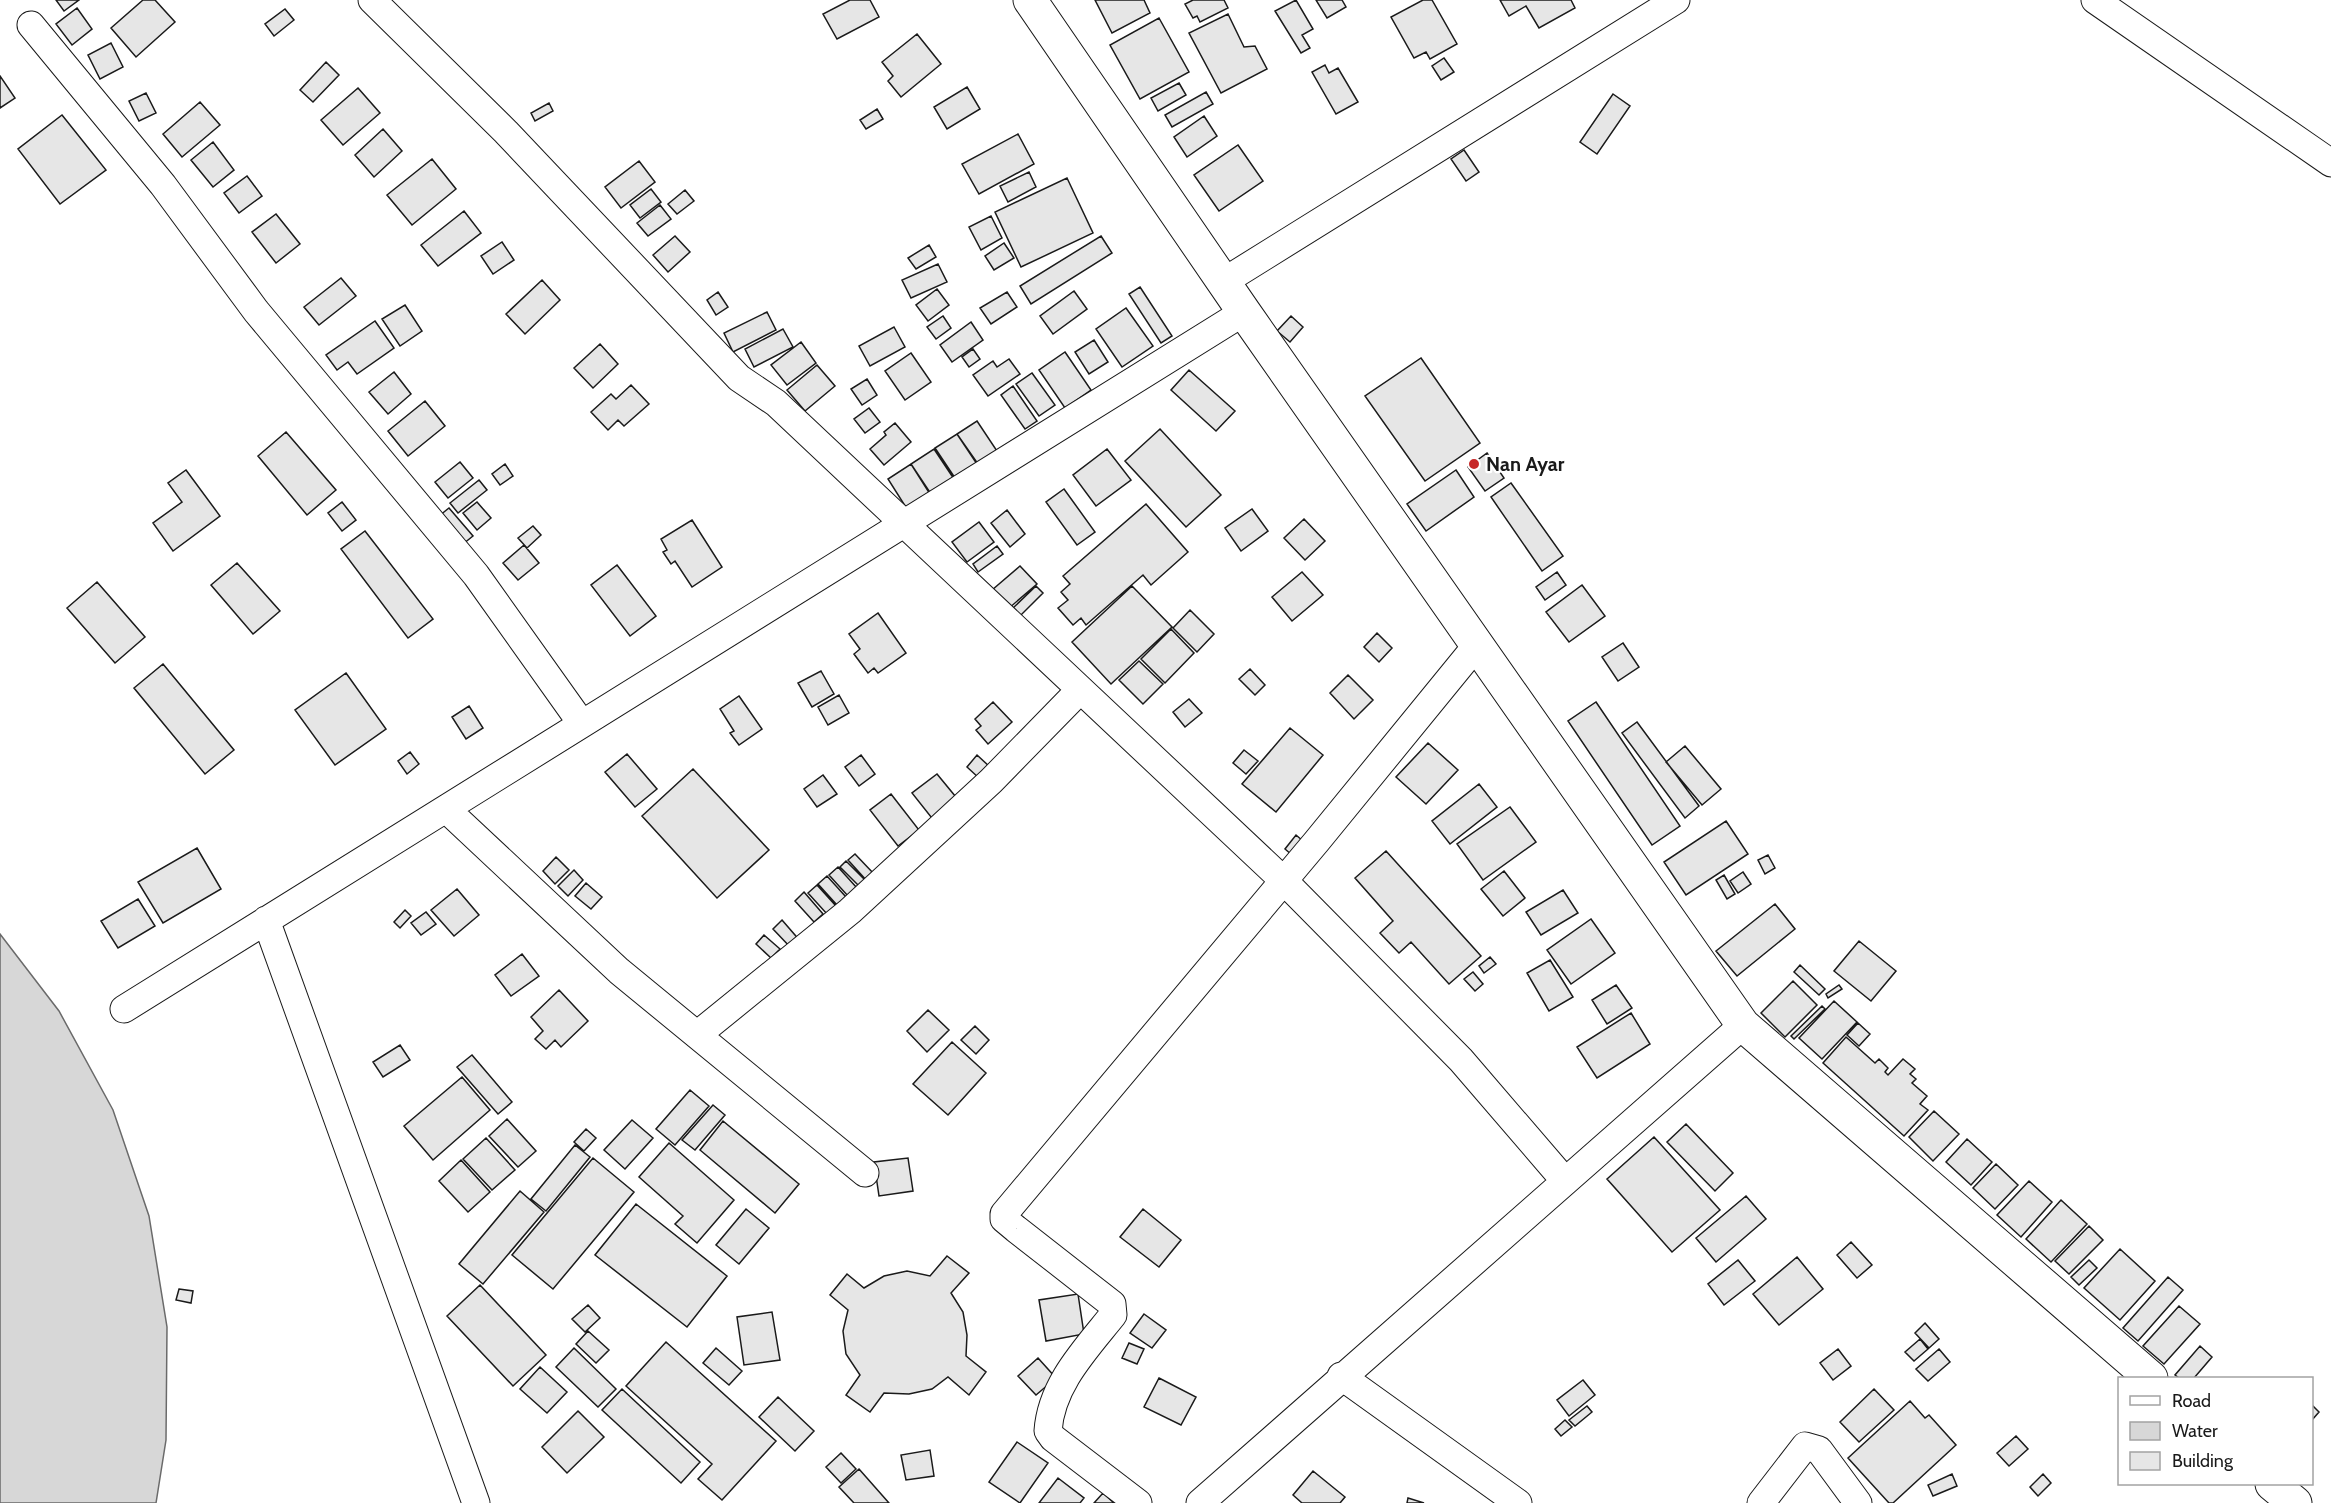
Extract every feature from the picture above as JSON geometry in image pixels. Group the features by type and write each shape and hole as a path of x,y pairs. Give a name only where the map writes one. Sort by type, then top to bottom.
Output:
{"main road":[{"path":"1038,3 1223,282 1743,1024 2150,1377"},
{"path":"2273,1485 2295,1503"}],"street":[{"path":"372,0 506,132 739,378 776,403 1284,881 1461,1060 1566,1181"},
{"path":"1223,282 1676,0"},
{"path":"2095,0 2331,163"},
{"path":"31,25 163,185 256,311 476,575 582,724"},
{"path":"124,1009 1244,312"},
{"path":"1138,1503 1053,1438 1048,1431 1055,1398 1077,1359 1113,1315 1112,1304 1004,1220 1004,1214 1284,881 1477,645"},
{"path":"697,1035 850,911 991,781 1080,690"},
{"path":"446,809 619,972 865,1173"},
{"path":"266,920 476,1503"},
{"path":"1200,1503 1341,1376 1743,1024"},
{"path":"1341,1376 1518,1503"},
{"path":"1761,1503 1805,1446 1820,1450 1858,1503"}],"water":[{"path":"0,934 59,1011 113,1110 149,1216 167,1327 166,1440 156,1503 0,1503"}],"building":[{"path":"56,0 79,0 64,11"},
{"path":"143,0 155,0 175,22 136,57 111,28"},
{"path":"850,0 870,0 879,17 837,39 823,14"},
{"path":"1095,0 1144,0 1150,13 1112,33"},
{"path":"1193,0 1224,0 1228,8 1200,22 1197,16 1193,18 1185,4"},
{"path":"1296,0 1313,29 1302,35 1310,48 1301,53 1275,11"},
{"path":"1316,0 1342,0 1346,7 1327,18"},
{"path":"1423,0 1432,0 1457,44 1430,59 1426,52 1414,58 1391,17"},
{"path":"1500,0 1571,0 1575,8 1539,28 1526,6 1509,16"},
{"path":"77,8 92,29 72,45 56,24"},
{"path":"285,9 294,20 274,36 265,24"},
{"path":"1228,14 1244,47 1255,46 1267,69 1221,93 1189,33"},
{"path":"1159,18 1189,72 1140,99 1110,45"},
{"path":"917,34 941,64 901,97 888,81 893,76 882,62"},
{"path":"111,43 123,67 100,79 88,55"},
{"path":"1444,58 1454,72 1441,80 1432,66"},
{"path":"326,62 339,75 313,102 300,90"},
{"path":"1325,65 1329,73 1338,68 1358,102 1336,114 1312,72"},
{"path":"0,76 15,98 0,108"},
{"path":"1179,83 1186,95 1158,111 1151,98"},
{"path":"967,87 980,109 947,129 934,107"},
{"path":"358,88 380,113 343,145 321,120"},
{"path":"1206,92 1213,104 1172,127 1165,115"},
{"path":"146,93 156,113 139,121 129,101"},
{"path":"1613,94 1630,106 1597,154 1580,142"},
{"path":"200,102 220,125 182,157 163,134"},
{"path":"549,103 553,111 535,121 531,113"},
{"path":"877,109 883,119 866,129 860,120"},
{"path":"62,115 106,170 60,204 18,149"},
{"path":"1204,116 1217,136 1187,157 1174,137"},
{"path":"383,129 402,151 374,177 355,155"},
{"path":"1018,134 1034,164 979,194 962,164"},
{"path":"213,142 234,170 213,187 191,160"},
{"path":"1238,145 1263,181 1219,211 1194,175"},
{"path":"1464,150 1479,172 1466,181 1451,159"},
{"path":"432,159 456,189 412,225 387,195"},
{"path":"639,161 655,182 621,208 605,187"},
{"path":"1029,172 1036,187 1008,202 1000,186"},
{"path":"247,176 262,196 239,213 224,193"},
{"path":"1067,178 1093,233 1021,267 995,212"},
{"path":"651,189 661,202 640,218 630,205"},
{"path":"685,190 694,201 677,214 668,204"},
{"path":"660,205 671,219 648,236 637,223"},
{"path":"464,211 481,233 438,266 421,245"},
{"path":"276,214 300,244 276,263 252,232"},
{"path":"991,216 1002,238 981,250 969,227"},
{"path":"675,236 690,252 668,272 653,255"},
{"path":"1101,236 1112,253 1031,304 1020,286"},
{"path":"502,242 514,260 493,274 481,256"},
{"path":"1004,243 1014,258 994,270 985,256"},
{"path":"929,245 936,257 916,269 908,258"},
{"path":"938,264 947,282 911,298 902,280"},
{"path":"341,278 356,296 319,325 304,307"},
{"path":"542,280 560,300 525,334 506,314"},
{"path":"1140,287 1172,336 1161,343 1129,294"},
{"path":"937,289 949,305 928,321 916,305"},
{"path":"1074,291 1087,309 1053,334 1040,316"},
{"path":"718,292 728,307 716,315 707,300"},
{"path":"1007,292 1017,307 991,324 980,308"},
{"path":"405,305 422,331 400,346 382,319"},
{"path":"1126,308 1153,346 1122,367 1096,329"},
{"path":"767,312 776,330 733,352 724,333"},
{"path":"943,316 951,328 936,339 927,327"},
{"path":"1291,316 1303,327 1290,342 1277,331"},
{"path":"375,321 394,348 357,374 348,362 337,370 326,355"},
{"path":"971,322 983,340 952,362 940,345"},
{"path":"894,327 905,347 870,366 859,346"},
{"path":"783,329 793,347 754,367 745,349"},
{"path":"1094,340 1108,362 1089,374 1075,352"},
{"path":"801,342 816,363 787,385 771,365"},
{"path":"600,344 618,364 593,388 574,368"},
{"path":"973,349 980,359 969,367 962,357"},
{"path":"1065,352 1091,390 1065,408 1039,370"},
{"path":"911,353 931,382 905,400 885,371"},
{"path":"1421,358 1480,443 1425,481 1365,396"},
{"path":"1009,359 1020,374 988,396 973,375 993,361 997,367"},
{"path":"817,365 835,386 805,411 787,390"},
{"path":"1189,370 1235,411 1216,431 1171,390"},
{"path":"394,372 411,394 388,414 369,392"},
{"path":"1032,373 1055,405 1039,416 1016,384"},
{"path":"867,379 877,395 862,405 851,389"},
{"path":"631,385 649,404 624,426 618,420 608,430 591,412 611,394 616,399"},
{"path":"1013,386 1037,421 1025,429 1001,395"},
{"path":"425,401 445,426 408,456 388,431"},
{"path":"869,408 880,422 865,433 854,419"},
{"path":"977,421 997,451 978,464 957,434"},
{"path":"895,423 911,442 884,465 870,449 886,435 884,432"},
{"path":"1160,429 1221,495 1186,527 1125,461"},
{"path":"286,432 336,490 307,515 258,456"},
{"path":"957,434 977,464 955,478 935,448"},
{"path":"934,449 954,479 931,494 911,464"},
{"path":"1107,449 1131,480 1096,506 1073,475"},
{"path":"1487,453 1504,478 1485,491 1468,467"},
{"path":"460,462 473,478 448,498 435,482"},
{"path":"505,464 513,476 500,485 492,474"},
{"path":"911,464 930,494 907,509 888,479"},
{"path":"186,470 220,516 173,551 153,523 182,502 168,483"},
{"path":"1456,470 1474,497 1426,531 1407,504"},
{"path":"479,480 487,490 458,513 450,503"},
{"path":"1511,483 1563,556 1542,571 1491,497"},
{"path":"1064,489 1095,532 1077,545 1046,502"},
{"path":"342,502 356,520 342,531 328,513"},
{"path":"477,502 491,518 477,530 463,513"},
{"path":"1146,504 1188,552 1151,585 1143,575 1086,625 1081,618 1073,625 1058,608 1068,600 1061,592 1070,584 1063,576"},
{"path":"449,508 473,536 463,544 439,516"},
{"path":"1252,509 1268,531 1241,551 1225,528"},
{"path":"1007,510 1025,534 1010,547 991,523"},
{"path":"1304,519 1325,541 1305,560 1284,538"},
{"path":"692,520 722,567 692,587 675,561 671,564 663,552 667,550 661,539"},
{"path":"979,522 994,542 967,562 952,542"},
{"path":"533,526 541,535 527,548 518,538"},
{"path":"365,531 433,619 408,638 341,549"},
{"path":"524,545 539,563 518,580 503,563"},
{"path":"997,546 1003,554 978,572 973,564"},
{"path":"237,563 280,611 253,634 211,585"},
{"path":"617,565 656,616 630,636 591,585"},
{"path":"1020,566 1037,584 1008,609 992,590"},
{"path":"1302,572 1323,595 1292,621 1272,597"},
{"path":"1557,572 1566,585 1545,600 1536,587"},
{"path":"97,582 145,637 115,663 67,608"},
{"path":"1582,585 1605,616 1569,642 1546,612"},
{"path":"1036,586 1043,593 1020,616 1013,608"},
{"path":"1132,586 1172,627 1111,684 1072,642"},
{"path":"1190,610 1214,634 1197,652 1173,628"},
{"path":"878,613 906,653 878,673 874,668 868,673 854,654 860,649 849,634"},
{"path":"1171,629 1194,653 1165,683 1141,659"},
{"path":"1377,633 1392,648 1379,662 1364,647"},
{"path":"1623,643 1639,667 1618,681 1602,657"},
{"path":"1139,661 1163,684 1143,704 1119,680"},
{"path":"163,664 234,750 205,774 134,688"},
{"path":"1250,669 1265,685 1255,695 1239,679"},
{"path":"821,671 834,694 812,707 798,683"},
{"path":"346,673 386,729 335,765 295,710"},
{"path":"1348,675 1373,700 1354,719 1330,693"},
{"path":"839,695 849,713 828,725 818,707"},
{"path":"739,696 762,729 739,745 730,733 734,731 720,709"},
{"path":"1189,699 1202,713 1185,727 1173,712"},
{"path":"993,702 1012,722 988,744 976,730 981,726 975,719"},
{"path":"1596,702 1680,826 1652,845 1568,721"},
{"path":"469,706 483,728 466,739 452,717"},
{"path":"1637,722 1699,806 1685,818 1622,733"},
{"path":"1290,728 1323,755 1276,812 1242,784"},
{"path":"1428,743 1458,770 1426,804 1396,777"},
{"path":"1685,746 1721,789 1702,805 1666,762"},
{"path":"1244,750 1258,761 1246,774 1233,763"},
{"path":"410,752 419,764 407,774 398,761"},
{"path":"627,754 657,789 635,807 605,772"},
{"path":"861,755 875,774 859,786 845,767"},
{"path":"977,755 990,767 980,779 967,767"},
{"path":"693,769 769,850 717,898 642,816"},
{"path":"937,774 960,802 935,822 912,793"},
{"path":"823,775 837,794 817,807 804,789"},
{"path":"1479,784 1497,807 1450,844 1432,821"},
{"path":"891,794 919,830 898,846 870,810"},
{"path":"1510,807 1536,842 1483,880 1457,844"},
{"path":"1726,821 1748,854 1686,895 1664,862"},
{"path":"1296,835 1303,841 1292,855 1285,849"},
{"path":"197,848 221,889 163,923 138,882"},
{"path":"1386,851 1481,956 1449,984 1411,942 1399,953 1380,933 1393,921 1355,878"},
{"path":"855,854 874,874 867,881 848,860"},
{"path":"1768,855 1775,868 1765,874 1758,860"},
{"path":"556,857 569,870 555,884 543,871"},
{"path":"846,861 866,881 860,887 840,867"},
{"path":"838,867 857,888 848,896 829,875"},
{"path":"574,870 583,880 568,896 558,886"},
{"path":"1504,871 1525,898 1503,916 1481,889"},
{"path":"1743,872 1751,884 1738,893 1730,881"},
{"path":"1724,875 1735,894 1727,899 1716,880"},
{"path":"827,876 846,897 837,905 818,884"},
{"path":"586,883 602,897 591,909 575,896"},
{"path":"817,885 836,906 827,914 808,893"},
{"path":"457,889 479,915 454,936 431,910"},
{"path":"1563,890 1578,913 1541,935 1526,912"},
{"path":"804,892 823,914 814,922 795,901"},
{"path":"138,899 155,926 118,948 101,921"},
{"path":"1775,904 1795,929 1737,976 1716,951"},
{"path":"405,910 411,916 400,928 394,922"},
{"path":"426,912 436,924 421,935 411,923"},
{"path":"1591,919 1615,953 1571,984 1547,950"},
{"path":"782,920 801,942 792,949 773,929"},
{"path":"764,935 780,949 771,958 756,944"},
{"path":"1859,941 1896,971 1871,1001 1834,971"},
{"path":"522,954 539,976 511,996 495,975"},
{"path":"1490,957 1496,964 1484,973 1479,966"},
{"path":"1550,960 1573,997 1549,1011 1527,973"},
{"path":"1800,965 1825,989 1819,995 1794,972"},
{"path":"1473,972 1483,984 1475,991 1464,979"},
{"path":"1793,981 1817,1005 1785,1037 1761,1013"},
{"path":"1616,985 1632,1008 1607,1024 1592,1000"},
{"path":"1839,985 1842,989 1828,998 1826,994"},
{"path":"559,990 588,1021 561,1047 555,1040 546,1049 535,1039 543,1031 531,1017"},
{"path":"1834,1001 1857,1022 1822,1059 1799,1038"},
{"path":"1822,1006 1825,1009 1794,1039 1791,1036"},
{"path":"928,1010 949,1030 927,1052 907,1031"},
{"path":"1631,1013 1650,1044 1597,1078 1577,1047"},
{"path":"1858,1023 1870,1034 1859,1046 1847,1035"},
{"path":"975,1026 989,1040 976,1054 961,1040"},
{"path":"1846,1037 1875,1063 1879,1059 1888,1068 1885,1072 1888,1075 1903,1059 1915,1069 1910,1074 1916,1079 1912,1083 1927,1096 1920,1104 1928,1110 1904,1136 1823,1063"},
{"path":"952,1042 986,1073 948,1115 913,1084"},
{"path":"400,1045 410,1060 383,1077 373,1062"},
{"path":"472,1055 512,1102 498,1114 457,1067"},
{"path":"462,1077 490,1110 433,1160 404,1126"},
{"path":"690,1090 709,1106 675,1145 656,1129"},
{"path":"713,1105 725,1115 695,1150 682,1140"},
{"path":"1934,1111 1959,1134 1933,1161 1909,1137"},
{"path":"507,1119 536,1151 518,1167 489,1136"},
{"path":"632,1120 653,1138 625,1169 604,1150"},
{"path":"723,1121 799,1184 775,1213 700,1150"},
{"path":"1686,1124 1733,1173 1715,1191 1667,1142"},
{"path":"586,1129 596,1138 584,1151 574,1142"},
{"path":"1654,1137 1720,1210 1672,1252 1607,1179"},
{"path":"486,1138 515,1170 492,1190 463,1159"},
{"path":"1967,1139 1992,1162 1971,1185 1946,1162"},
{"path":"669,1143 734,1200 697,1243 675,1224 683,1216 639,1177"},
{"path":"575,1145 590,1157 546,1211 531,1199"},
{"path":"593,1158 634,1192 553,1289 512,1255"},
{"path":"908,1158 913,1191 879,1196 874,1162"},
{"path":"461,1160 490,1192 468,1212 439,1181"},
{"path":"1996,1164 2018,1185 1995,1209 1973,1188"},
{"path":"2029,1181 2052,1202 2021,1237 1997,1215"},
{"path":"520,1191 544,1212 483,1284 459,1264"},
{"path":"1746,1196 1766,1219 1716,1262 1696,1238"},
{"path":"2061,1200 2087,1224 2051,1262 2026,1239"},
{"path":"636,1204 727,1276 687,1327 595,1255"},
{"path":"746,1209 769,1228 739,1264 716,1245"},
{"path":"1143,1209 1181,1240 1159,1267 1120,1237"},
{"path":"2089,1226 2103,1240 2069,1274 2055,1261"},
{"path":"1851,1242 1872,1265 1857,1278 1837,1255"},
{"path":"2120,1249 2155,1281 2120,1320 2084,1288"},
{"path":"947,1256 969,1273 951,1293 963,1312 967,1335 966,1356 986,1372 969,1395 948,1377 932,1389 909,1394 884,1393 870,1412 846,1395 860,1375 846,1354 843,1331 848,1310 830,1295 847,1274 864,1288 884,1276 907,1271 930,1276"},
{"path":"1797,1257 1823,1289 1779,1325 1753,1294"},
{"path":"1738,1260 1755,1281 1724,1305 1708,1284"},
{"path":"2089,1260 2097,1268 2079,1285 2071,1277"},
{"path":"2168,1277 2183,1290 2138,1341 2123,1328"},
{"path":"480,1285 546,1355 513,1386 447,1316"},
{"path":"179,1289 193,1291 191,1303 176,1300"},
{"path":"1078,1294 1084,1334 1046,1341 1039,1300"},
{"path":"588,1305 600,1318 585,1332 572,1319"},
{"path":"2179,1306 2200,1324 2164,1364 2143,1346"},
{"path":"772,1312 780,1360 744,1365 737,1317"},
{"path":"1144,1314 1166,1330 1152,1348 1130,1333"},
{"path":"1925,1323 1939,1339 1929,1348 1915,1333"},
{"path":"588,1331 609,1350 596,1363 576,1344"},
{"path":"1920,1339 1928,1349 1914,1361 1905,1352"},
{"path":"666,1342 776,1441 722,1500 698,1479 712,1464 626,1386"},
{"path":"1129,1343 1144,1349 1137,1364 1122,1358"},
{"path":"2200,1346 2212,1357 2195,1377 2175,1375"},
{"path":"574,1348 616,1389 598,1407 556,1367"},
{"path":"716,1348 742,1371 729,1385 703,1363"},
{"path":"1838,1349 1851,1366 1833,1380 1820,1363"},
{"path":"1939,1349 1950,1362 1928,1381 1916,1369"},
{"path":"1038,1358 1056,1378 1036,1395 1018,1376"},
{"path":"540,1367 567,1392 547,1413 520,1389"},
{"path":"1159,1378 1196,1397 1181,1425 1144,1407"},
{"path":"1583,1380 1595,1395 1569,1416 1557,1400"},
{"path":"622,1389 700,1462 681,1483 602,1410"},
{"path":"1874,1389 1894,1410 1859,1442 1840,1422"},
{"path":"778,1397 814,1431 795,1451 759,1417"},
{"path":"1910,1401 1925,1418 1929,1415 1956,1445 1893,1503 1889,1503 1848,1458"},
{"path":"1587,1406 1592,1412 1575,1426 1569,1420"},
{"path":"2313,1406 2319,1412 2313,1419"},
{"path":"578,1411 604,1437 567,1473 542,1447"},
{"path":"1565,1420 1572,1427 1561,1436 1555,1429"},
{"path":"2016,1436 2028,1449 2009,1466 1997,1453"},
{"path":"1017,1442 1048,1463 1020,1503 989,1482"},
{"path":"930,1450 934,1476 906,1480 901,1455"},
{"path":"841,1453 856,1469 841,1483 826,1467"},
{"path":"859,1469 889,1503 854,1503 839,1487"},
{"path":"1313,1471 1345,1497 1340,1503 1302,1503 1293,1495"},
{"path":"1952,1474 1957,1486 1933,1496 1928,1485"},
{"path":"2043,1474 2051,1483 2038,1496 2030,1487"},
{"path":"1058,1478 1084,1498 1080,1503 1039,1503"},
{"path":"1103,1493 1114,1503 1094,1503"},
{"path":"1408,1498 1424,1503 1407,1503"}],"place":[{"name":"Nan Ayar","path":"1474,464"}]}
